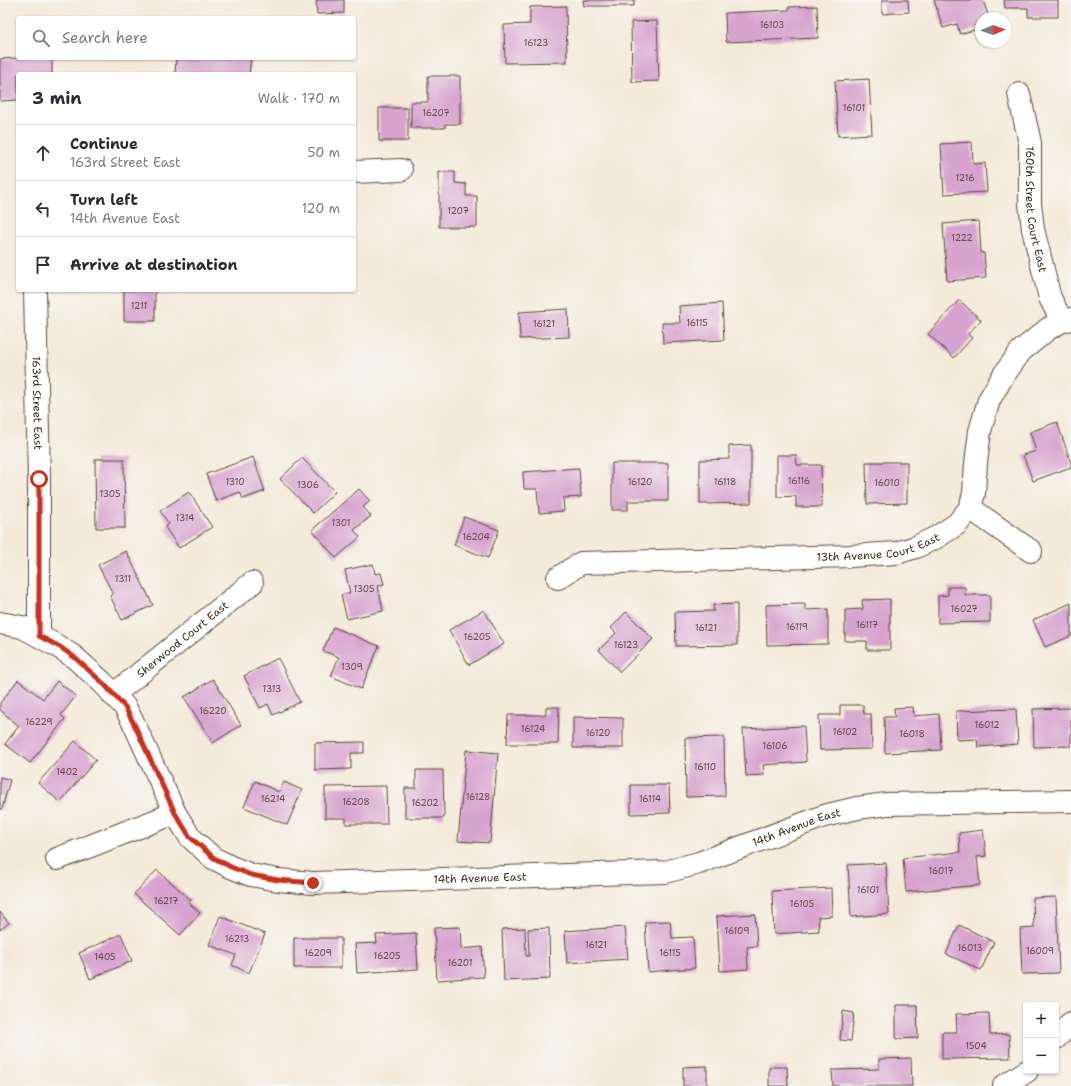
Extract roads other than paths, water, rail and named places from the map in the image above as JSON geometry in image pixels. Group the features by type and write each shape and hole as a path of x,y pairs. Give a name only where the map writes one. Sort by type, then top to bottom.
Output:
{"street":[{"name":"160th Street Court East","path":"1019,94 1030,143 1030,203 1033,229 1050,298 1066,320"},
{"path":"356,172 401,170"},
{"name":"163rd Street East","path":"35,292 39,479 39,636"},
{"name":"13th Avenue Court East","path":"558,578 581,563 850,556 896,553 916,547 937,537 957,524 970,508 974,493 980,431 989,400 1003,376 1021,350 1048,329 1066,320"},
{"path":"970,508 1031,551"},
{"name":"Sherwood Court East","path":"113,695 252,583"},
{"name":"14th Avenue East","path":"0,623 22,628 60,647 74,657 103,683 125,707 175,813 190,837 214,858 231,867 251,875 278,880 313,883 665,872 699,863 824,816 857,808 887,804 1071,801"},
{"path":"57,859 175,813"},
{"path":"1059,1035 1071,1024"},
{"path":"1004,1086 1023,1074"}]}
